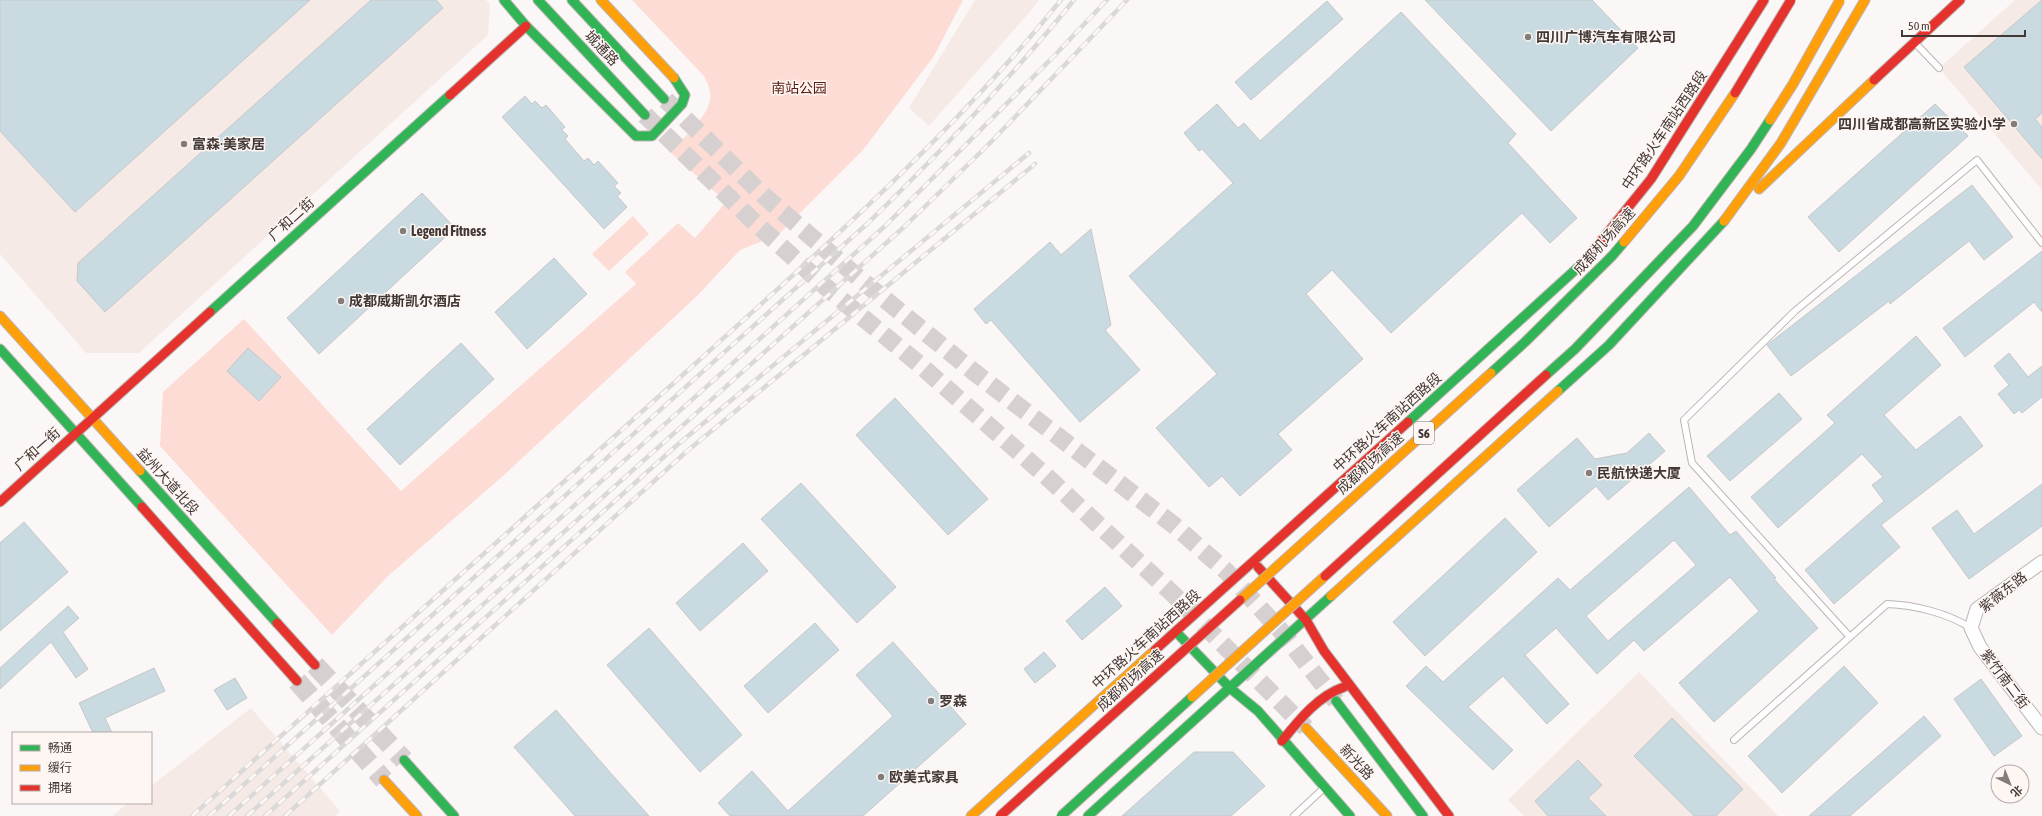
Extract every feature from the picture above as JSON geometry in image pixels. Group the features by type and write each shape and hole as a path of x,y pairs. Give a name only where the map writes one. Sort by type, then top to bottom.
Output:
{"main road":[{"path":"504,0 526,26 636,136 652,136 682,104 685,95 679,83 601,0"},
{"name":"城通路","path":"538,0 645,115"},
{"name":"城通路","path":"572,0 664,99"},
{"name":"中环路火车南站西路段","path":"972,816 1582,266 1652,179 1764,0"},
{"name":"成都机场高速","path":"1000,816 1525,342 1612,256 1679,176 1740,85 1791,0"},
{"path":"1061,816 1575,350 1693,226 1751,149 1793,84 1840,0"},
{"path":"1721,224 1781,143 1865,0"},
{"path":"1088,816 1610,345 1721,224 1960,0"},
{"name":"广和二街","path":"76,434 526,26"},
{"name":"益州大道北段","path":"0,316 316,665"},
{"path":"0,349 297,681"},
{"name":"广和一街","path":"0,502 76,434"},
{"path":"1253,562 1306,620 1324,651 1449,816"},
{"path":"1176,632 1230,688 1258,712 1282,741 1350,816"},
{"path":"1282,741 1293,726 1338,688 1351,686"},
{"path":"1336,701 1423,816"},
{"name":"新光路","path":"1306,728 1387,816"},
{"path":"404,760 454,816"},
{"path":"384,780 417,816"}],"street":[{"name":"紫薇东路","path":"1971,628 1977,609 2042,562"},
{"name":"紫竹南二街","path":"1971,628 1980,647 2042,728"}],"lane":[{"path":"1915,43 1939,68"},
{"path":"1850,637 1692,463 1684,420 1795,311 1977,160 2042,243"},
{"path":"1734,740 1888,604 1901,604 1955,618 1971,628"},
{"path":"1294,816 1325,787"}],"shaded area":[{"name":"富森·美家居","path":"0,0 486,0 490,4 488,35 139,353 86,353 0,254"},
{"path":"975,0 1039,0 929,126 909,108"},
{"name":"四川省成都高新区实验小学","path":"2015,0 2042,0 2042,190 1939,68"},
{"path":"1639,672 1778,816 1524,816 1508,800"},
{"path":"251,708 340,811 335,816 112,816 127,804 152,804 152,785"}],"green space":[{"name":"南站公园","path":"632,0 963,0 934,56 863,150 778,235 740,250 697,296 504,475 388,576 332,635 160,446 163,392 244,319 401,491 636,284 625,272 678,223 695,238 726,202 670,152 697,124 708,107 710,91 704,76"},
{"path":"633,216 649,234 609,271 592,254"}],"building":[{"path":"0,0 310,0 75,212 0,131"},
{"path":"371,0 436,0 443,8 105,312 77,281 78,263"},
{"path":"1425,0 1592,0 1638,48 1551,131"},
{"path":"2042,0 2042,113 2035,119 2042,127 2042,159 1964,67"},
{"path":"1327,1 1343,19 1251,100 1235,82"},
{"path":"1401,12 1516,134 1508,143 1577,218 1550,243 1522,213 1391,333 1332,270 1306,294 1363,359 1278,434 1292,450 1240,496 1222,476 1209,487 1156,428 1217,374 1129,276 1233,183 1202,149 1199,151 1184,133 1217,104 1238,128 1244,123 1260,141"},
{"path":"525,96 532,104 535,101 542,108 546,105 565,127 562,130 568,136 565,139 584,161 588,158 594,165 598,161 618,183 614,186 621,193 617,196 627,207 604,229 502,117"},
{"path":"1935,104 1968,136 1839,252 1808,217"},
{"path":"1972,185 2013,237 1984,260 1969,241 1890,304 1889,301 1791,376 1767,345"},
{"path":"422,193 455,228 319,354 287,318"},
{"path":"1091,229 1111,325 1105,330 1140,370 1080,422 991,320 986,324 974,309 1050,242 1061,255"},
{"path":"2042,251 2042,312 2034,302 1965,357 1943,328"},
{"path":"554,258 587,294 527,349 495,312"},
{"path":"1916,336 1941,365 1884,415 1916,450 1960,416 1983,446 1881,525 1900,547 1834,604 1805,570 1884,501 1872,485 1883,477 1862,454 1778,528 1751,497 1835,423 1827,415"},
{"path":"461,343 494,379 400,465 367,429"},
{"path":"248,348 281,377 259,401 227,371"},
{"path":"2009,353 2028,377 2042,366 2042,397 2022,413 2019,410 2014,414 1998,394 2009,385 1994,366"},
{"path":"1779,393 1802,419 1730,481 1707,456"},
{"path":"895,398 988,499 948,535 856,435"},
{"name":"民航快递大厦","path":"1649,433 1665,451 1608,500 1596,486 1549,527 1517,490 1577,438 1595,459 1627,453"},
{"path":"801,483 896,587 857,623 761,519"},
{"path":"2042,484 2042,526 1969,579 1932,528 1957,510 1974,534"},
{"path":"1689,487 1730,535 1736,531 1776,578 1774,579 1818,628 1714,722 1679,683 1759,611 1730,577 1644,651 1634,640 1597,674 1556,628 1525,655 1569,704 1547,724 1503,676 1468,707 1513,750 1493,770 1406,686 1426,666 1443,682 1558,578 1570,590","holes":["1674,540 1696,565 1608,641 1586,616"]},
{"path":"1505,518 1537,552 1425,656 1393,622"},
{"path":"24,522 68,572 0,631 0,543"},
{"path":"743,543 768,571 700,631 676,603"},
{"path":"1105,587 1122,606 1082,640 1066,621"},
{"path":"68,606 79,618 63,632 88,669 76,678 51,642 0,689 0,668"},
{"path":"815,623 839,650 768,713 744,686"},
{"path":"649,628 742,735 700,772 607,665"},
{"path":"893,642 966,724 863,816 730,816 718,803 752,771 788,811 893,716 856,675"},
{"path":"1044,652 1056,666 1035,683 1024,669"},
{"path":"1844,666 1878,703 1782,793 1748,756"},
{"path":"154,668 165,691 105,718 112,732 93,732 79,703"},
{"path":"235,678 247,698 227,710 214,690"},
{"path":"1981,679 2022,736 1994,756 1954,699"},
{"path":"556,710 649,816 575,816 514,747"},
{"path":"1924,716 1941,736 1850,816 1809,816"},
{"path":"1672,718 1743,789 1716,816 1694,816 1634,756"},
{"path":"1194,752 1233,752 1265,786 1231,816 1122,816"},
{"path":"1578,760 1602,785 1588,798 1606,816 1548,816 1535,801"}],"tunnel":[{"path":"666,100 763,195 860,279 974,372 1175,526 1227,572 1281,631 1336,701"},
{"path":"645,115 752,220 827,288 919,364 1046,476 1173,594 1306,728"},
{"path":"315,665 404,760"},
{"path":"297,681 384,780"}],"railway":[{"path":"192,816 633,420 886,189 976,97 1020,49 1061,0"},
{"path":"209,816 868,223 1000,87 1074,0"},
{"path":"229,816 884,227 1055,55 1107,0"},
{"path":"247,816 904,227 989,144 1127,0"},
{"path":"265,816 676,446 1029,153"},
{"path":"285,816 686,452 1035,164"}],"traffic: fast":[{"path":"504,0 526,26 636,136 652,136 682,104 685,95 674,78"},
{"path":"538,0 645,115"},
{"path":"572,0 664,99"},
{"path":"210,312 450,95"},
{"path":"1546,375 1575,349 1693,226 1751,149 1770,120"},
{"path":"1558,391 1609,345 1724,221"},
{"path":"1491,373 1525,342 1612,256 1624,242"},
{"path":"1408,422 1585,261"},
{"path":"0,349 142,507"},
{"path":"140,471 277,623"},
{"path":"1088,816 1331,596"},
{"path":"1179,635 1230,688 1258,711 1350,816"},
{"path":"1061,816 1192,697"},
{"path":"1336,701 1423,816"},
{"path":"404,760 454,816"}],"traffic: slow":[{"path":"601,0 674,78"},
{"path":"1770,120 1793,84 1840,0"},
{"path":"1724,221 1781,143 1865,0"},
{"path":"1759,189 1874,80"},
{"path":"1624,242 1679,176 1735,93"},
{"path":"0,316 140,471"},
{"path":"1240,600 1491,373"},
{"path":"1331,596 1558,391"},
{"path":"1192,697 1325,576"},
{"path":"971,816 1155,650"},
{"path":"1306,728 1387,816"},
{"path":"384,780 417,816"}],"traffic: jam":[{"path":"1585,261 1651,179 1764,0"},
{"path":"1735,93 1791,0"},
{"path":"1874,80 1960,0"},
{"path":"450,95 526,26"},
{"path":"0,502 210,312"},
{"path":"1325,576 1546,375"},
{"path":"1155,650 1408,422"},
{"path":"142,507 297,681"},
{"path":"1258,567 1306,620 1324,651 1449,816"},
{"path":"1000,816 1240,600"},
{"path":"277,623 315,665"},
{"path":"1282,741 1302,717 1317,703 1326,696 1344,687"}],"place":[{"name":"四川广博汽车有限公司","path":"1528,37"},
{"name":"四川省成都高新区实验小学","path":"2014,124"},
{"name":"富森·美家居","path":"184,144"},
{"name":"Legend Fitness","path":"403,231"},
{"name":"成都威斯凯尔酒店","path":"341,301"},
{"name":"民航快递大厦","path":"1589,473"},
{"name":"罗森","path":"931,701"},
{"name":"欧美式家具","path":"881,777"}]}
